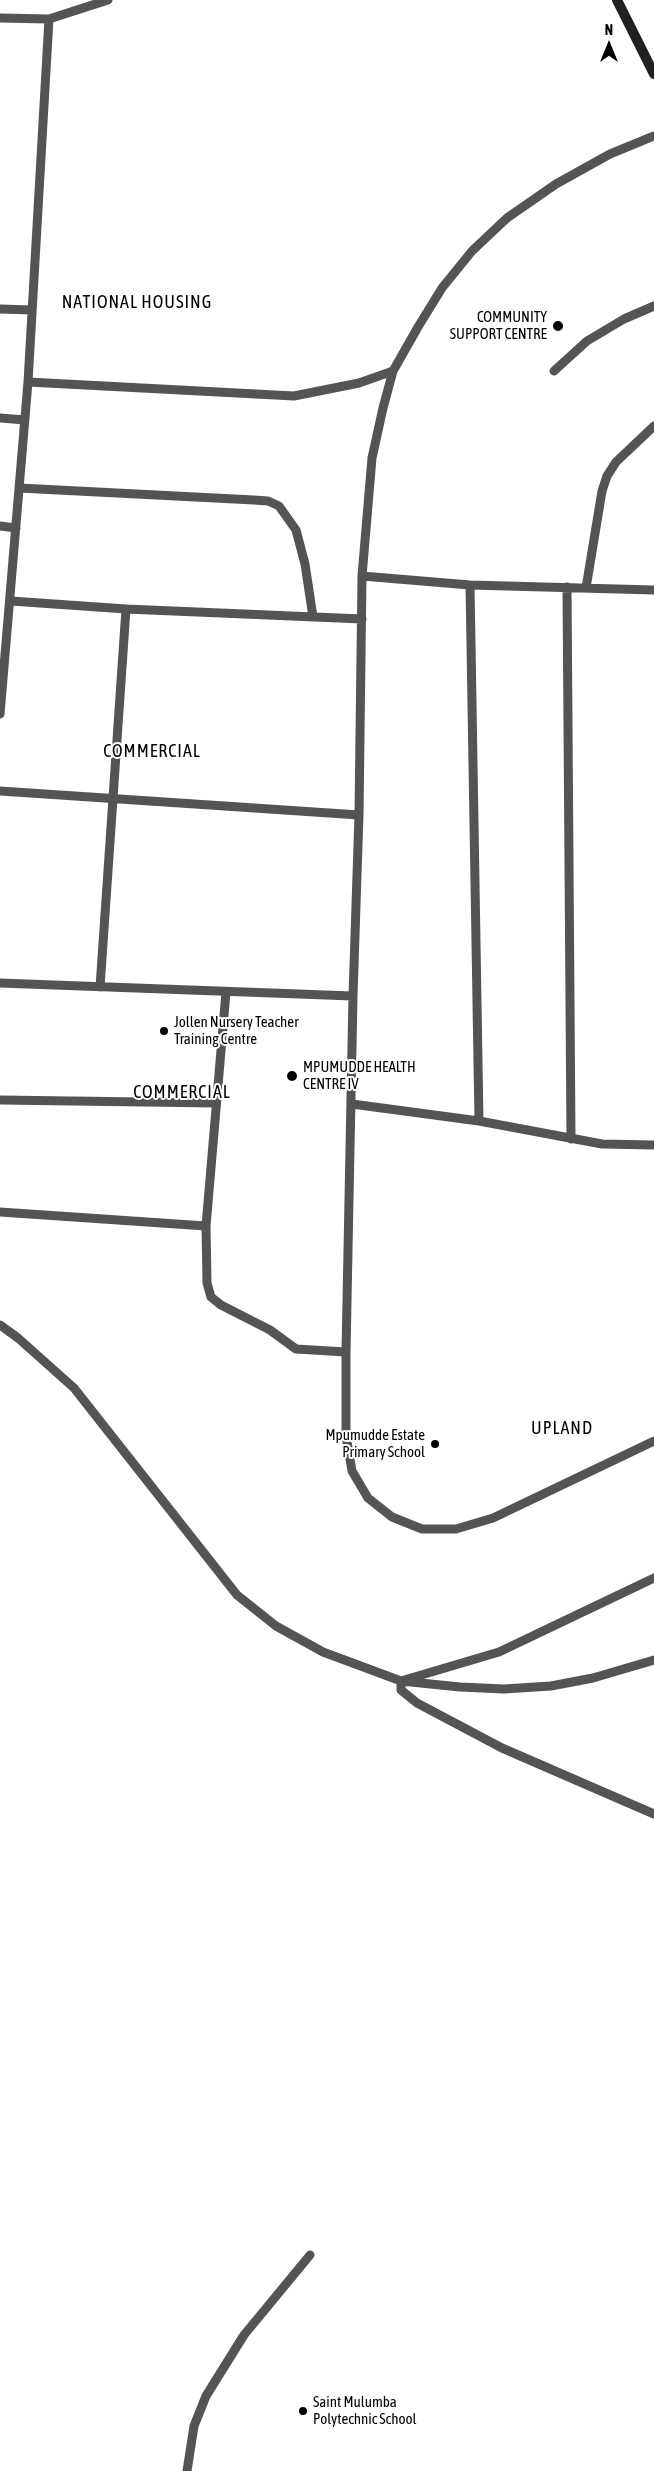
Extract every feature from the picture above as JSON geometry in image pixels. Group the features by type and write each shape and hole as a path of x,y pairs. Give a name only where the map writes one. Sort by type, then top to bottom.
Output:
{"main road":[{"path":"617,0 654,74"}],"street":[{"path":"0,18 49,19 108,0"},
{"path":"0,714 4,632 11,601 28,382 49,19"},
{"path":"654,136 610,154 556,184 500,225 472,251 442,288 394,371 372,458 362,576 359,815 353,996 346,1352 346,1436 352,1471 368,1498 392,1517 422,1529 456,1529 493,1518 654,1441"},
{"path":"554,371 587,341 624,319 654,306"},
{"path":"0,309 32,310"},
{"path":"28,382 294,396 359,383 394,371"},
{"path":"0,418 25,420"},
{"path":"586,588 598,508 608,476 616,462 654,426"},
{"path":"19,488 268,501 279,506 296,530 305,564 313,617"},
{"path":"0,526 16,528"},
{"path":"362,576 470,585 654,590"},
{"path":"470,585 480,1121"},
{"path":"567,587 571,1139"},
{"path":"11,601 126,610 362,619"},
{"path":"100,987 126,610"},
{"path":"0,790 359,815"},
{"path":"0,983 353,996"},
{"path":"226,992 206,1226 207,1283 211,1296 221,1305 270,1330 296,1349 346,1352"},
{"path":"0,1100 216,1103"},
{"path":"352,1104 480,1121 602,1144 654,1145"},
{"path":"0,1212 206,1226"},
{"path":"0,1325 18,1338 74,1388 237,1595 276,1626 323,1652 401,1681 504,1689 552,1686 594,1678 654,1660"},
{"path":"401,1681 498,1652 654,1578"},
{"path":"401,1681 401,1690 417,1703 502,1748 654,1814"},
{"path":"187,2471 194,2426 206,2396 244,2335 310,2255"}],"place":[{"name":"COMMUNITY SUPPORT CENTRE","path":"558,326"},
{"name":"Jollen Nursery Teacher Training Centre","path":"164,1031"},
{"name":"MPUMUDDE HEALTH CENTRE IV","path":"292,1076"},
{"name":"Mpumudde Estate Primary School","path":"435,1444"},
{"name":"Saint Mulumba Polytechnic School","path":"303,2411"}],"district":[{"name":"NATIONAL HOUSING","path":"137,302"},
{"name":"COMMERCIAL","path":"152,751"},
{"name":"COMMERCIAL","path":"182,1092"},
{"name":"UPLAND","path":"562,1428"}]}
